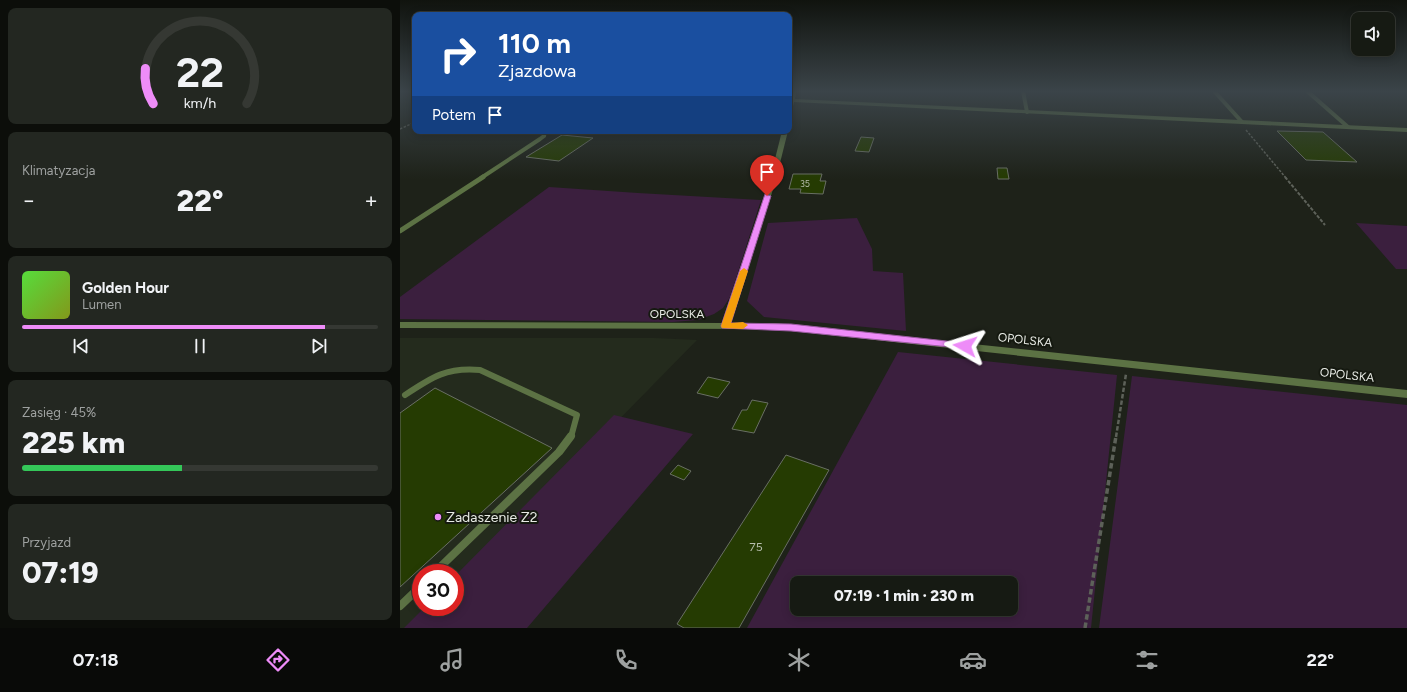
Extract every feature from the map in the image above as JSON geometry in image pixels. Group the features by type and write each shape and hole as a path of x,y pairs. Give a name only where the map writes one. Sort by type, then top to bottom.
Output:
{"street":[{"path":"1205,120 1407,130"},
{"path":"726,326 772,183 784,134"},
{"name":"OPOLSKA","path":"400,325 754,325 1126,363 1407,394"}],"lane":[{"path":"1340,120 1348,127"},
{"path":"400,231 540,139 544,134"},
{"path":"402,396 438,372 463,368 480,370 576,415 572,435 559,452 443,564"},
{"path":"400,606 412,595"}],"path":[{"path":"1241,122 1325,225"},
{"path":"400,129 412,123"},
{"path":"1085,628 1126,376 1126,363"}],"shaded area":[{"path":"549,187 761,200 730,297 723,308 714,314 698,320 673,322 400,319 400,297"},
{"path":"857,218 872,249 873,271 903,273 906,331 764,317 747,301 768,223"},
{"path":"1356,223 1407,226 1407,269 1396,269"},
{"path":"400,338 654,338 697,340 464,578 464,564 412,564 412,616 426,616 415,628 400,628"},
{"path":"898,352 1117,375 1091,628 747,628"},
{"path":"1132,376 1407,405 1407,628 1099,628"},
{"path":"614,415 693,434 527,628 404,628 416,616 464,616 464,567"}],"building":[{"path":"1277,131 1323,132 1357,162 1306,160"},
{"path":"562,135 593,138 559,161 526,157"},
{"path":"861,137 874,138 869,152 855,151"},
{"path":"997,168 1007,168 1009,179 998,179"},
{"path":"793,174 822,174 820,181 826,181 823,194 800,193 801,189 789,189"},
{"path":"708,377 730,382 718,398 697,393"},
{"name":"Zadaszenie Z2","path":"435,388 552,448 425,564 412,564 412,576 400,587 400,413"},
{"path":"752,400 768,403 754,433 732,429 742,410 747,410"},
{"path":"786,455 829,470 739,628 684,628 677,624"},
{"path":"678,465 691,471 684,480 670,474"}],"slow traffic":[{"path":"743,325 726,326 744,271"}],"place":[{"name":"Zadaszenie Z2","path":"438,517"}],"route":[{"path":"767,196 726,326 754,325 791,328 965,346"}]}
